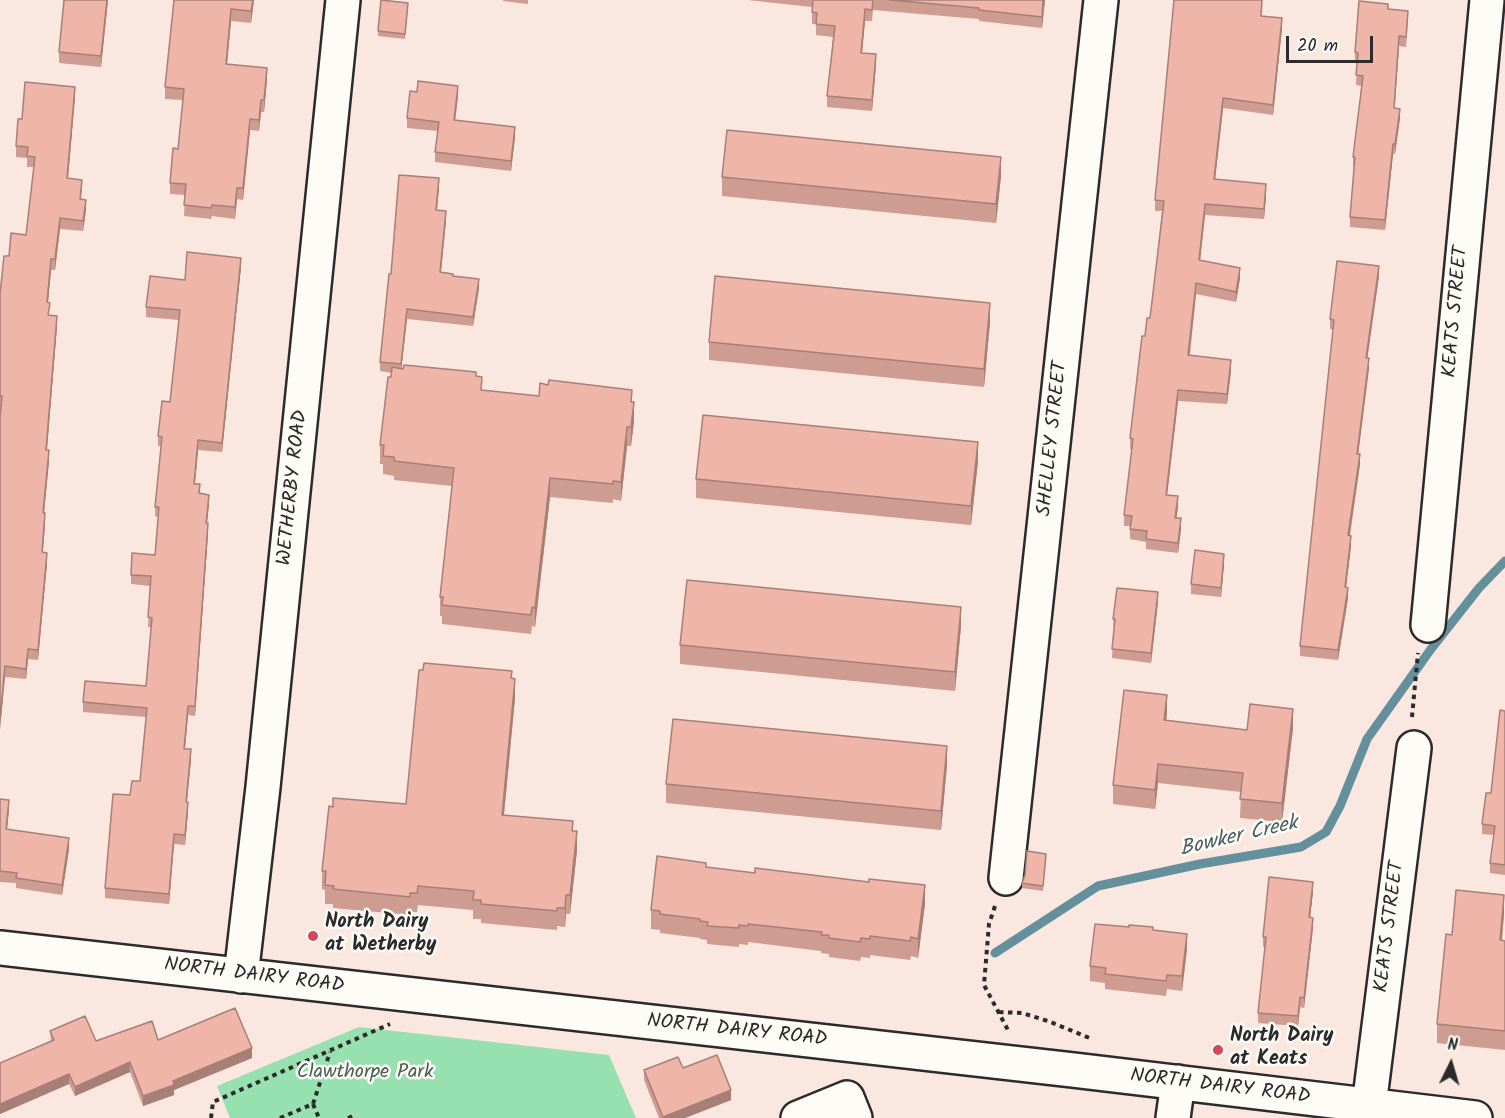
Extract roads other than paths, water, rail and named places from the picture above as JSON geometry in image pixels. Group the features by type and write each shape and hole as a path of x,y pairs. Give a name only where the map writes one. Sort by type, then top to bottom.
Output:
{"street":[{"name":"WETHERBY ROAD","path":"241,976 266,764 343,0"},
{"name":"SHELLEY STREET","path":"1006,878 1101,0"},
{"name":"KEATS STREET","path":"1423,638 1487,0"},
{"name":"KEATS STREET","path":"1369,1106 1412,735"},
{"name":"NORTH DAIRY ROAD","path":"0,948 1178,1082 1474,1118"},
{"path":"1173,1118 1178,1082"},
{"path":"798,1118 851,1108"}],"waterway":[{"name":"Bowker Creek","path":"995,953 1098,886 1200,864 1301,847 1326,832 1340,806 1367,739 1431,649 1479,588 1505,561"}],"place":[{"name":"North Dairy at Wetherby","path":"313,936"},
{"name":"North Dairy at Keats","path":"1218,1050"}],"park label":[{"name":"Clawthorpe Park","path":"365,1074"}]}
